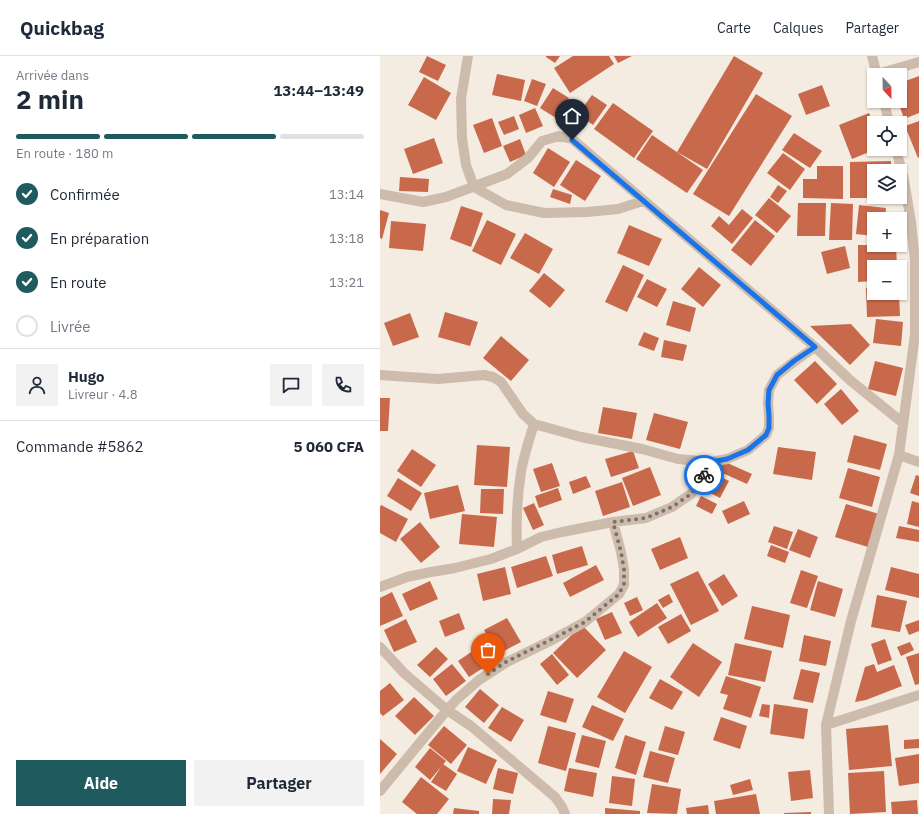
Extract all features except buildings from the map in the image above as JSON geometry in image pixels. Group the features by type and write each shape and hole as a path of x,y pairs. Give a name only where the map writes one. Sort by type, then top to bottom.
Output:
{"street":[{"path":"468,56 461,99 462,138 466,166 474,187 506,205 544,213 587,212 618,209 643,201"},
{"path":"872,56 875,68"},
{"path":"900,68 919,62"},
{"path":"380,194 423,202 446,197 507,174 528,158 542,141 559,136 572,140 815,347 851,381 903,422"},
{"path":"829,814 826,725 851,621 899,455 917,335 915,260 911,222 904,180 898,156"},
{"path":"380,375 438,378 484,375 493,377 501,382 523,414 534,424 581,437 642,449 678,459 711,462 727,459 748,450 766,435 769,428 769,390 777,375 815,347"},
{"path":"516,549 521,471 526,448 534,424"},
{"path":"899,455 919,462"},
{"path":"380,588 407,577 455,568 485,560 516,549 541,537 613,522 646,518 672,507 691,494 711,462"},
{"path":"380,791 447,710 479,680 506,662 585,622 619,594 624,584 624,569 613,522"},
{"path":"380,647 404,673 447,710 471,726 555,797 565,814"},
{"path":"826,725 919,695"}],"way so far":[{"path":"488,674 506,662 585,622 619,594 624,584 624,569 613,522 646,518 672,507 691,494 704,475"}],"route":[{"path":"572,140 815,347 777,375 769,390 769,428 766,435 748,450 727,459 711,462 704,475"}]}
